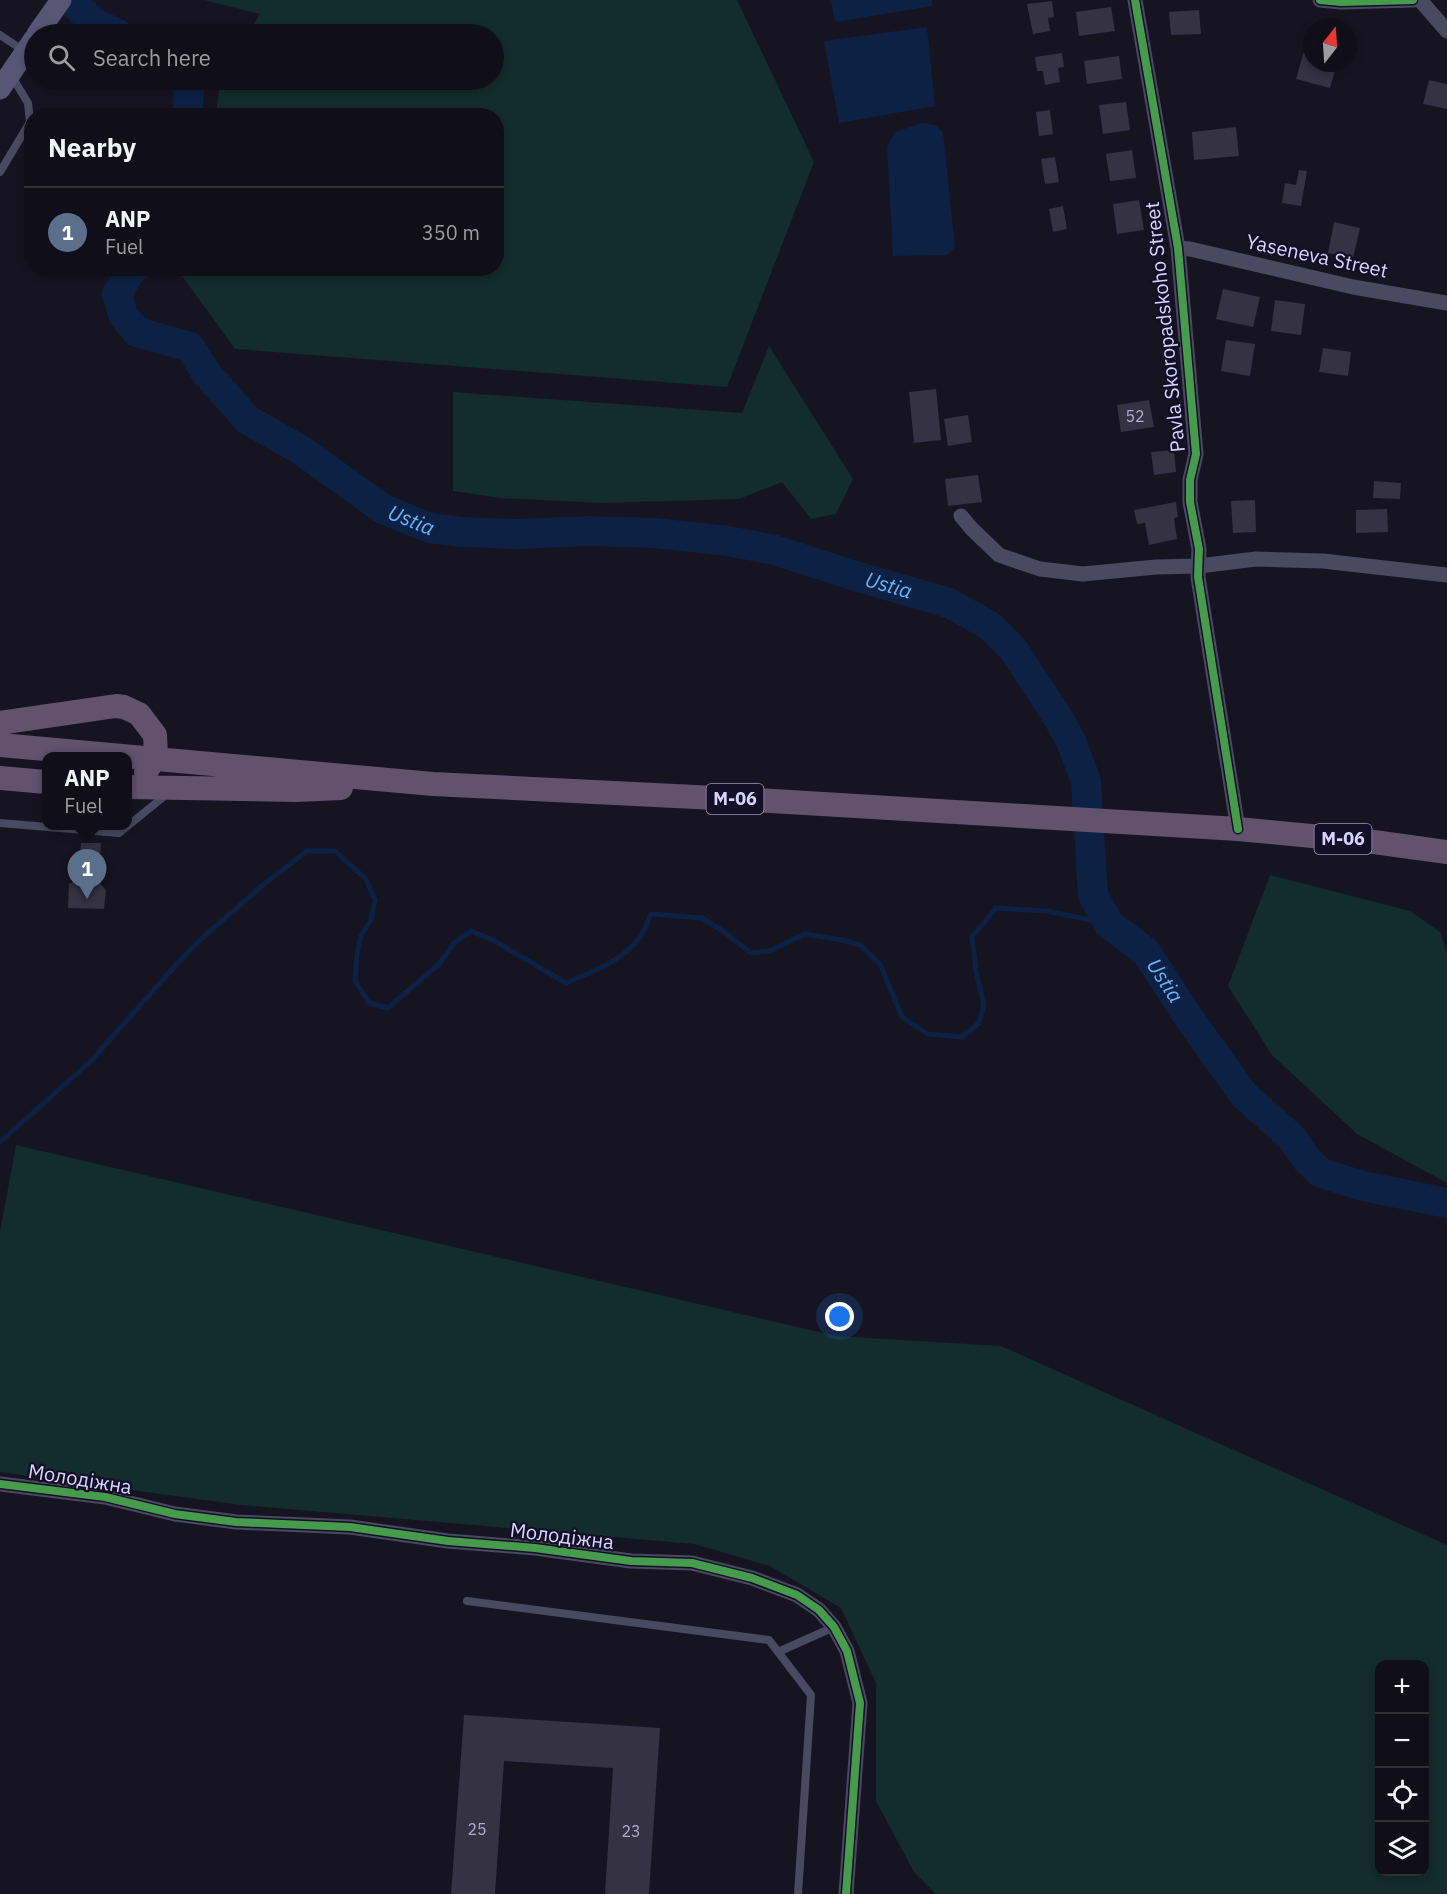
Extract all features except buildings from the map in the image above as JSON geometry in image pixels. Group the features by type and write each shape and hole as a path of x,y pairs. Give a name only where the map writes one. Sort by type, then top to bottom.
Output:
{"highway":[{"path":"0,723 116,706 139,714 155,735 157,748 154,759 133,788"},
{"name":"М-06","path":"0,745 77,752"},
{"name":"М-06","path":"132,757 434,784 756,800 1238,829 1374,842 1447,852"},
{"path":"0,778 42,782"},
{"name":"М-06","path":"133,788 296,790 434,784"}],"main road":[{"path":"44,24 56,7"},
{"path":"5,82 24,55"}],"street":[{"name":"Pavla Skoropadskoho Street","path":"1135,0 1178,248 1196,454 1190,480 1190,502 1199,549 1198,577 1238,829"},
{"path":"1320,0 1341,2 1413,0"},
{"path":"1420,0 1447,31"},
{"name":"Yaseneva Street","path":"1178,248 1353,287 1447,303"},
{"path":"962,516 999,555 1040,569 1083,574 1156,567 1198,566 1256,559 1323,561 1447,574"},
{"name":"Молодіжна","path":"0,1484 105,1497 175,1514 236,1522 350,1527 448,1541 535,1548 631,1561 692,1563 752,1578 797,1595 819,1610 834,1627 847,1651 860,1703 846,1894"}],"lane":[{"path":"0,35 24,44"},
{"path":"5,82 28,103 29,108"},
{"path":"0,172 24,132"},
{"path":"132,822 172,789"},
{"path":"0,823 42,827"},
{"path":"83,830 119,833 123,830"},
{"path":"467,1601 769,1640 811,1695 798,1894"},
{"path":"778,1652 834,1627"}],"green space":[{"path":"204,0 737,0 814,162 727,387 235,349 182,276 504,276 504,108 217,108 219,90 504,90 504,24 254,24 260,14"},
{"path":"769,346 853,479 836,514 811,519 782,482 739,499 600,503 501,498 453,491 453,392 742,413"},
{"path":"1270,875 1410,911 1440,932 1447,952 1447,1183 1357,1134 1272,1055 1228,986"},
{"path":"16,1145 836,1336 1001,1346 1447,1545 1447,1894 936,1894 914,1872 876,1801 876,1683 841,1608 770,1566 694,1544 241,1505 0,1472 0,1232"}],"water":[{"path":"831,0 932,0 932,6 835,22"},
{"path":"927,27 935,106 839,123 824,41"},
{"path":"922,123 935,125 943,132 955,247 947,255 893,256 887,147 895,132"}],"waterway":[{"name":"Ustia","path":"71,0 97,24"},
{"name":"Ustia","path":"188,108 189,90"},
{"name":"Ustia","path":"127,276 117,294 123,315 137,332 190,347 206,373 248,420 301,450 383,509 430,528 462,532 655,533 728,541 775,550 949,603 990,626 1013,649 1071,741 1086,781 1093,895 1109,924 1146,952 1189,1018 1244,1095 1292,1138 1307,1160 1321,1173 1363,1186 1447,1203"},
{"path":"0,1142 90,1062 201,939 263,885 307,851 335,851 366,879 375,900 371,920 361,936 355,981 369,1003 388,1008 439,964 454,943 471,931 493,940 566,983 616,959 634,945 641,936 651,914 702,918 751,953 769,951 805,934 860,945 880,964 902,1017 928,1034 962,1037 979,1023 984,1005 976,972 972,937 996,908 1047,911 1109,924"}],"cycle path":[{"path":"1135,0 1178,248 1196,454 1190,480 1190,502 1199,549 1198,577 1238,829"},
{"path":"1320,0 1341,2 1413,0"},
{"path":"0,1484 105,1497 175,1514 236,1522 350,1527 448,1541 535,1548 631,1561 692,1563 752,1578 797,1595 819,1610 834,1627 847,1651 860,1703 846,1894"}],"place":[{"name":"ANP","path":"87,899"}]}
